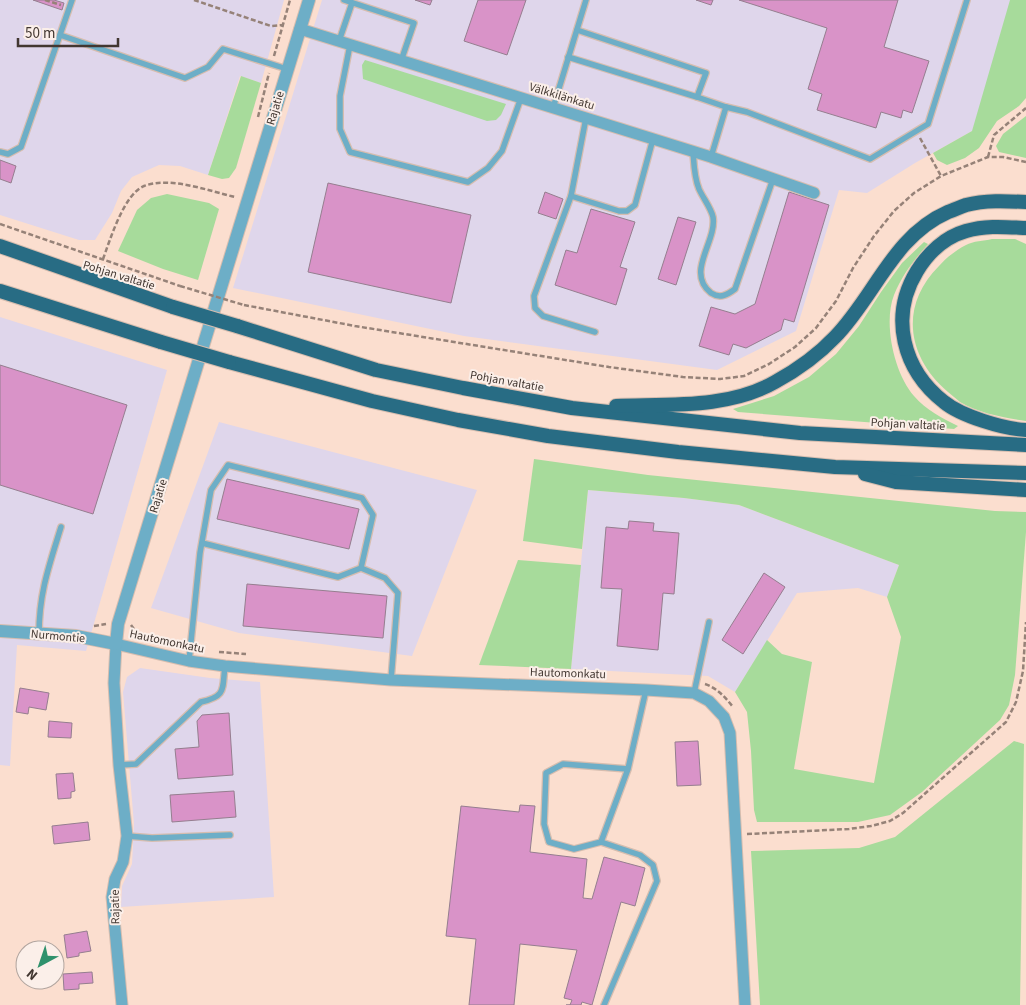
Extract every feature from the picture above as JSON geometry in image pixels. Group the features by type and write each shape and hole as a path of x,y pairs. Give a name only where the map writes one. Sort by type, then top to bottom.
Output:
{"highway":[{"path":"572,408 695,403 722,400 774,383 807,362 836,336 855,313 898,251 916,233 939,216 965,205 999,201 1026,202"},
{"path":"1022,430 972,417 945,403 924,384 910,360 903,334 902,308 912,281 924,260 944,241 965,231 991,226 1026,228"},
{"path":"0,246 172,307"},
{"name":"Pohjan valtatie","path":"0,254 376,370 472,390 572,408 800,433 1022,445"},
{"path":"0,291 161,342 372,401 458,420 530,433 678,452 835,467 1020,473"},
{"path":"835,467 896,482 1019,490"}],"street":[{"name":"Rajatie","path":"122,1005 112,897 115,879 123,862 127,836 114,684 118,624 309,0"},
{"name":"Välkkilänkatu","path":"300,29 711,157 814,193"},
{"name":"Nurmontie","path":"0,631 76,636 116,644"},
{"name":"Hautomonkatu","path":"116,644 189,661 225,666 391,680 694,693"},
{"path":"694,693 709,701 724,717 730,733 745,1005"}],"lane":[{"path":"0,152 8,154 21,147 72,0"},
{"path":"344,0 414,23 402,61"},
{"path":"553,108 586,0"},
{"path":"568,57 747,112 870,160 928,124 967,0"},
{"path":"352,3 344,43 340,96 340,129 350,152 468,182 488,168 502,151 521,98"},
{"path":"577,30 706,73 697,97"},
{"path":"60,35 185,78 208,67 223,49 287,69"},
{"path":"711,157 726,107"},
{"path":"586,118 571,196 534,296 535,308 543,316 595,332"},
{"path":"571,196 619,211 627,211 635,205 653,139"},
{"path":"693,152 694,176 712,217 712,228 700,274 703,286 715,296 726,296 735,289 773,179"},
{"path":"189,661 202,543 211,490 228,465 362,498 373,515 361,568"},
{"path":"39,634 39,613 44,584 61,528"},
{"path":"202,543 338,577 361,568 385,578 398,593 391,680"},
{"path":"694,693 709,622"},
{"path":"120,765 136,764 201,702 215,699 222,692 225,666"},
{"path":"601,842 628,769 646,690"},
{"path":"604,1005 657,881 653,865 640,855 601,842 574,849 550,842 544,824 546,773 563,764 628,769"},
{"path":"127,836 152,838 230,835"}],"path":[{"path":"45,0 69,8"},
{"path":"194,0 271,26 279,24 300,29"},
{"path":"988,157 994,135 1026,108"},
{"path":"916,132 941,176"},
{"path":"0,224 180,286 244,305 355,326 608,367 683,377 720,379 744,376 769,364 795,347 816,328 836,301 874,236 894,211 914,193 941,176 988,157 1026,162"},
{"path":"103,259 124,210 131,198 143,187 160,183 178,184 235,197"},
{"path":"736,834 849,829 890,821 902,813 1006,722 1016,702 1023,671 1026,622"}],"shaded area":[{"path":"0,0 284,0 261,83 240,76 208,175 180,166 159,165 132,177 121,191 112,213 95,240 79,240 0,215"},
{"path":"322,0 1026,0 988,122 915,163 867,193 839,190 796,331 717,370 464,336 233,288"},
{"path":"0,317 167,370 86,651 17,645 10,766 0,765"},
{"path":"219,422 477,490 412,656 239,633 151,608"},
{"path":"588,490 684,498 739,505 899,565 887,597 858,588 797,593 735,692 708,676 571,669"},
{"path":"140,668 210,678 260,682 274,897 121,907 122,886 132,864 134,824 123,692 127,677"}],"green space":[{"path":"1010,0 1026,0 1026,98 1019,106 997,121 979,148 965,158 947,165 937,160 933,153 972,131"},
{"path":"365,60 506,104 501,115 496,120 487,121 363,79 362,65"},
{"path":"241,76 261,83 236,168 229,178 222,179 208,175"},
{"path":"1026,116 1026,158 999,152 996,146 1003,134"},
{"path":"167,194 209,203 219,209 198,280 163,269 118,251 137,210 151,198"},
{"path":"992,239 1015,239 1026,244 1026,421 983,412 958,401 934,378 924,363 913,331 913,314 926,281 951,254 966,245"},
{"path":"924,242 928,244 909,268 894,295 890,319 892,347 901,374 914,396 929,410 958,426 954,429 738,412 733,409 774,396 809,377 836,354 859,326 902,263"},
{"path":"534,459 648,475 995,511 1026,512 1015,675 1009,705 1000,720 922,792 890,815 858,822 757,822 754,810 747,712 735,692 767,640 782,654 812,662 794,769 874,783 901,637 887,597 899,565 739,505 684,498 588,490 582,549 523,541"},
{"path":"518,560 581,565 571,669 479,665"},
{"path":"1014,741 1024,744 1020,1005 760,1005 751,851 859,848 895,837"}],"building":[{"path":"33,0 54,0 64,3 62,10"},
{"path":"415,0 432,0 430,5"},
{"path":"478,0 526,0 507,55 464,41"},
{"path":"696,0 713,0 711,5"},
{"path":"739,0 898,0 884,47 929,61 912,113 903,110 901,118 881,112 876,128 817,110 822,94 808,89 827,28"},
{"path":"0,160 16,166 11,183 0,179"},
{"path":"328,183 471,215 451,303 308,272"},
{"path":"545,192 563,199 556,219 538,213"},
{"path":"789,192 829,205 794,322 784,319 781,330 746,348 733,344 729,355 699,346 711,307 735,314 755,304"},
{"path":"591,209 635,222 620,267 627,269 616,305 555,285 566,250 577,253"},
{"path":"678,217 696,222 676,285 658,279"},
{"path":"0,365 127,405 93,514 0,485"},
{"path":"227,479 359,509 349,549 217,519"},
{"path":"629,521 654,523 653,531 679,533 674,594 663,593 658,650 617,646 622,589 601,588 606,527 628,529"},
{"path":"764,573 785,587 743,654 722,640"},
{"path":"247,584 387,596 383,638 243,626"},
{"path":"20,688 49,693 46,710 29,707 28,714 16,712"},
{"path":"229,713 233,775 178,779 175,749 199,747 197,721 202,715"},
{"path":"49,721 72,723 71,738 48,737"},
{"path":"698,741 701,785 677,786 675,742"},
{"path":"73,773 75,791 71,792 71,798 58,799 56,774"},
{"path":"234,791 236,817 172,822 170,795"},
{"path":"520,805 535,806 530,852 587,859 583,898 592,899 604,857 645,868 635,906 621,902 592,1005 582,1002 581,1005 570,1005 572,1000 564,998 577,950 520,944 514,1005 469,1005 476,939 446,936 461,806 519,812"},
{"path":"88,822 90,840 54,844 52,826"},
{"path":"87,931 91,951 67,958 64,935"},
{"path":"92,972 93,983 79,984 79,989 65,990 65,974"}]}
